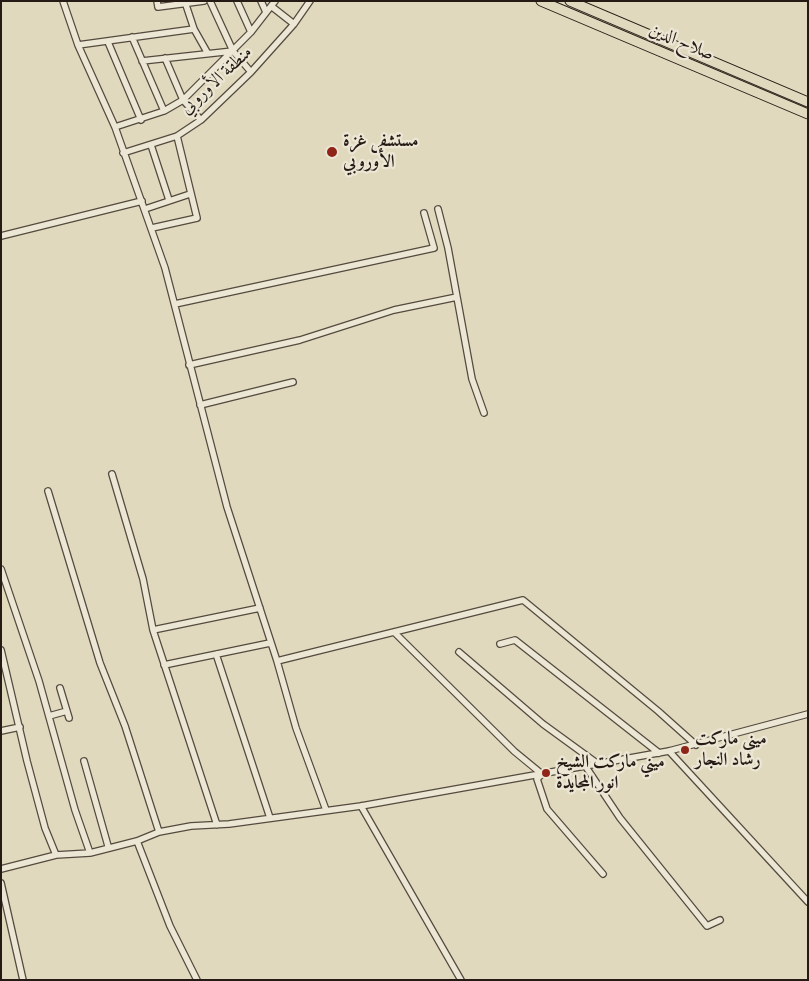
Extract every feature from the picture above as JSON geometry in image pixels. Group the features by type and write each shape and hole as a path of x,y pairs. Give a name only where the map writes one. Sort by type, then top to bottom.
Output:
{"highway":[{"name":"صلاح الدين","path":"541,1 808,114"},
{"name":"صلاح الدين","path":"570,1 808,102"},
{"path":"626,38 626,31 633,28"}],"street":[{"path":"63,1 78,45 115,127 152,228 174,304 227,507 277,661 296,728 326,810"},
{"path":"157,1 158,7 186,5 204,1"},
{"path":"210,1 233,51 251,72"},
{"path":"237,1 251,32"},
{"path":"261,1 266,12"},
{"name":"منطقة الأوروبي","path":"123,153 177,136 201,120 251,72 294,24 310,1"},
{"path":"115,127 164,111 183,100 251,32 273,4 294,24"},
{"path":"186,5 194,29 207,52"},
{"path":"78,45 194,29"},
{"path":"132,37 164,111"},
{"path":"108,42 141,120"},
{"path":"142,62 207,52 233,51"},
{"path":"165,58 183,100 201,120"},
{"path":"152,228 197,218 177,136"},
{"path":"151,144 170,200"},
{"path":"145,209 190,194"},
{"path":"1,236 142,200"},
{"path":"438,209 448,248 472,379 484,413"},
{"path":"174,304 434,248 424,212"},
{"path":"189,365 300,340 394,310 457,297"},
{"path":"200,406 292,382"},
{"path":"112,474 142,579 152,630 217,825"},
{"path":"48,491 100,663 125,726 159,832"},
{"path":"1,569 49,716 75,810 90,853"},
{"path":"277,661 523,600 658,710 696,745"},
{"path":"152,630 260,608"},
{"path":"395,633 514,751 542,774"},
{"path":"500,644 514,640 659,753"},
{"path":"164,665 270,643"},
{"path":"1,650 45,828 56,855"},
{"path":"459,652 545,725 598,764"},
{"path":"216,654 270,818"},
{"path":"60,688 69,718"},
{"path":"49,716 67,711"},
{"path":"1,869 56,855 90,853 108,846 137,841 159,832 191,826 217,825 361,806 669,752 808,714"},
{"path":"1,731 20,727"},
{"path":"669,752 808,902"},
{"path":"84,761 108,846"},
{"path":"586,767 620,818 707,926 720,920"},
{"path":"542,774 537,779 547,809 603,874"},
{"path":"361,806 461,980"},
{"path":"137,841 170,926 197,980"},
{"path":"1,883 23,980"}],"place":[{"name":"مستشفى غزة الأوروبي","path":"332,152"},
{"name":"ميني ماركت رشاد النجار","path":"685,750"},
{"name":"ميني ماركت الشيخ انور المجايدة","path":"546,773"}]}
